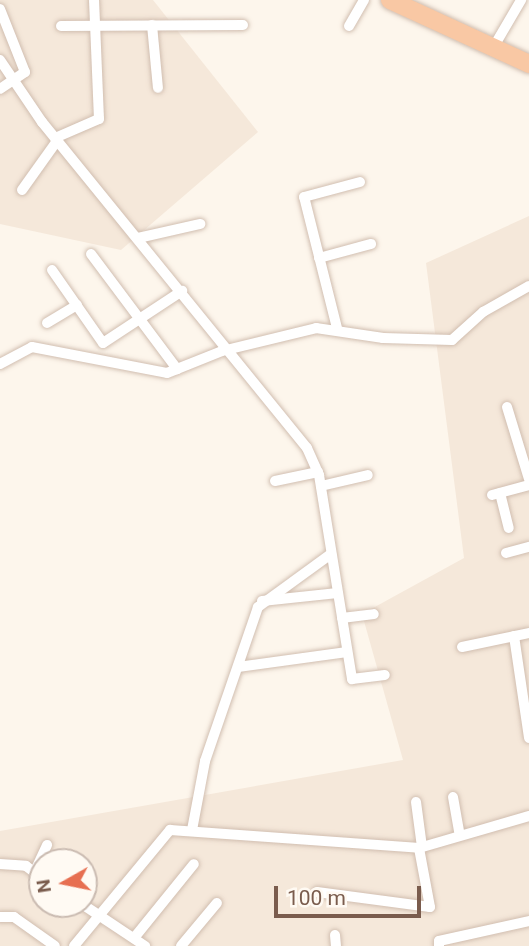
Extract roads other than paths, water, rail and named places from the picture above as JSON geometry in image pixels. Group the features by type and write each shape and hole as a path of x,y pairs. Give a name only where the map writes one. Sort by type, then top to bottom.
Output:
{"highway":[{"path":"390,0 529,64"}],"street":[{"path":"22,190 56,140 99,119 94,0"},
{"path":"349,26 364,0"},
{"path":"493,48 522,0"},
{"path":"0,9 25,72 0,89"},
{"path":"152,25 158,88"},
{"path":"61,26 243,25"},
{"path":"0,60 56,140 182,291 307,448 321,486 352,679 385,675"},
{"path":"337,328 304,197 360,182"},
{"path":"138,238 200,224"},
{"path":"319,258 371,244"},
{"path":"92,254 177,369"},
{"path":"52,270 103,342 182,291"},
{"path":"0,363 32,347 161,373 300,330 337,328 383,338 452,340 483,313 529,286"},
{"path":"47,323 77,305"},
{"path":"507,407 529,482 496,494 509,528"},
{"path":"515,434 529,430"},
{"path":"275,481 318,472"},
{"path":"321,486 368,475"},
{"path":"506,553 529,547"},
{"path":"192,830 205,761 262,601 331,554"},
{"path":"262,601 338,593"},
{"path":"342,618 374,614"},
{"path":"463,647 529,633"},
{"path":"513,636 529,739"},
{"path":"238,667 347,652"},
{"path":"453,797 460,835"},
{"path":"317,892 430,907 416,802"},
{"path":"74,946 170,830 324,844 421,848 529,817"},
{"path":"0,864 28,868"},
{"path":"134,939 194,864"},
{"path":"181,946 217,903"},
{"path":"98,913 145,946"},
{"path":"0,917 14,917 55,946"},
{"path":"439,946 439,941 529,921"}]}
